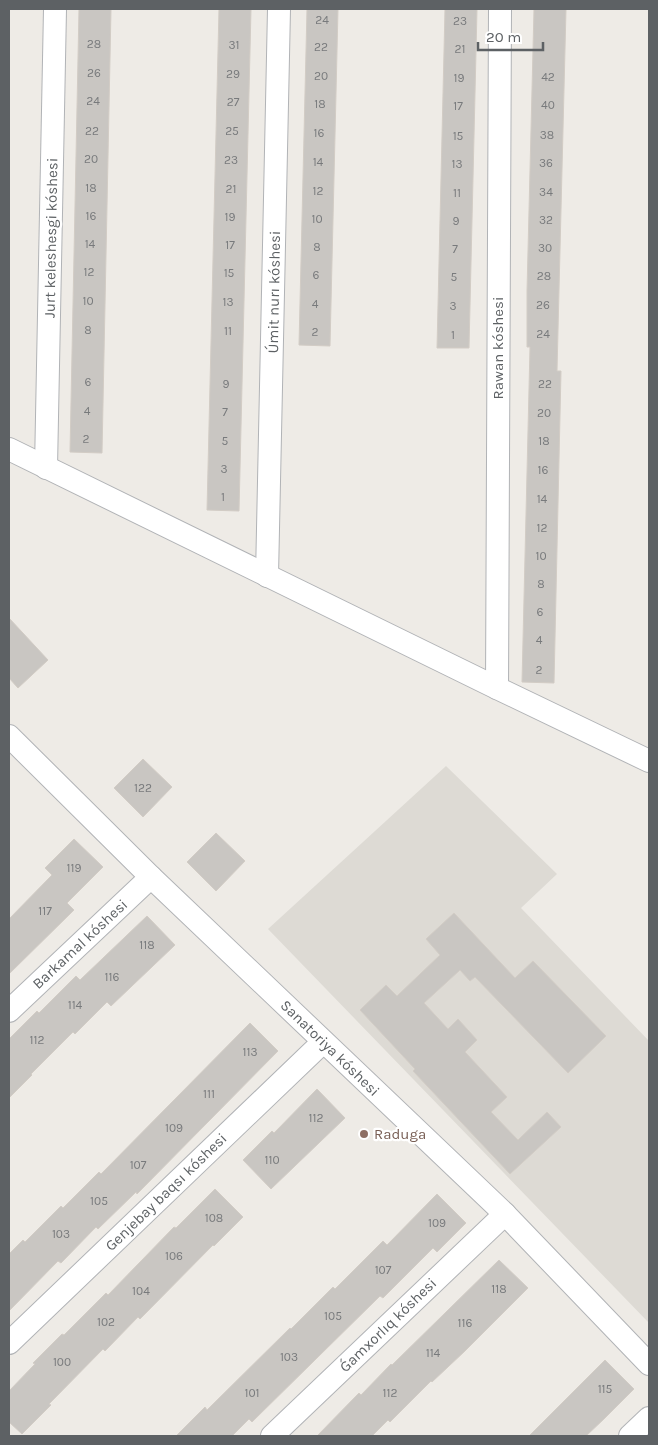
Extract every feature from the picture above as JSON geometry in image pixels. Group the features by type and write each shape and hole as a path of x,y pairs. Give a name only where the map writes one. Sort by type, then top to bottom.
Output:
{"street":[{"name":"Jurt keleshesgi kóshesi","path":"46,468 55,9"},
{"name":"Úmit nurı kóshesi","path":"267,576 279,9"},
{"name":"Rawan kóshesi","path":"497,688 500,9"},
{"path":"9,448 46,468 649,761"},
{"name":"Sanatoriya kóshesi","path":"9,736 151,877 505,1214 649,1364"},
{"name":"Barkamal kóshesi","path":"9,1011 151,877"},
{"name":"Genjebay baqsı kóshesi","path":"9,1343 323,1042"},
{"name":"Ǵamxorlıq kóshesi","path":"272,1436 505,1214"},
{"path":"630,1436 649,1418"}],"shaded area":[{"path":"446,766 557,874 521,908 649,1041 649,1323 268,929"}],"building":[{"path":"79,9 111,9 102,453 70,452"},
{"path":"219,9 251,9 239,511 207,510"},
{"path":"307,9 338,9 330,346 299,345"},
{"path":"445,9 477,9 469,348 437,348"},
{"path":"534,9 566,9 557,371 561,371 554,683 522,682 530,347 527,347 527,291"},
{"path":"9,618 48,660 18,688 9,678"},
{"path":"143,759 172,787 143,817 114,788"},
{"path":"216,833 245,861 216,891 187,862"},
{"path":"74,839 103,867 67,903 74,910 9,974 9,919 52,875 45,868"},
{"path":"454,913 515,978 533,961 606,1036 568,1073 475,977 470,981 460,970 424,1003 448,1029 458,1019 477,1040 465,1052 507,1097 491,1112 518,1140 547,1112 561,1127 510,1174 413,1071 415,1069 360,1010 386,985 397,996 440,955 426,939"},
{"path":"147,916 175,945 111,1006 107,1002 75,1034 73,1032 9,1098 9,1039 37,1011 39,1013 76,976 80,980"},
{"path":"250,1023 278,1051 137,1194 136,1192 98,1229 96,1227 61,1263 58,1261 9,1311 9,1254 23,1240 25,1242 61,1206 63,1208 99,1172 101,1174"},
{"path":"317,1089 345,1118 271,1189 243,1160 272,1131 274,1133"},
{"path":"215,1189 243,1217 140,1319 138,1317 105,1351 103,1349 22,1434 9,1422 9,1391 62,1334 64,1335 106,1293 108,1295 174,1227 176,1228"},
{"path":"437,1194 466,1223 437,1252 433,1248 383,1298 380,1296 252,1422 249,1419 232,1436 176,1436 205,1407 207,1410 290,1328 333,1287 335,1289 383,1241 387,1245"},
{"path":"499,1260 528,1288 465,1351 431,1381 390,1422 388,1420 372,1436 317,1436 359,1393 361,1395"},
{"path":"605,1360 634,1389 605,1418 586,1436 529,1436"}],"place":[{"name":"Raduga","path":"364,1134"}]}
